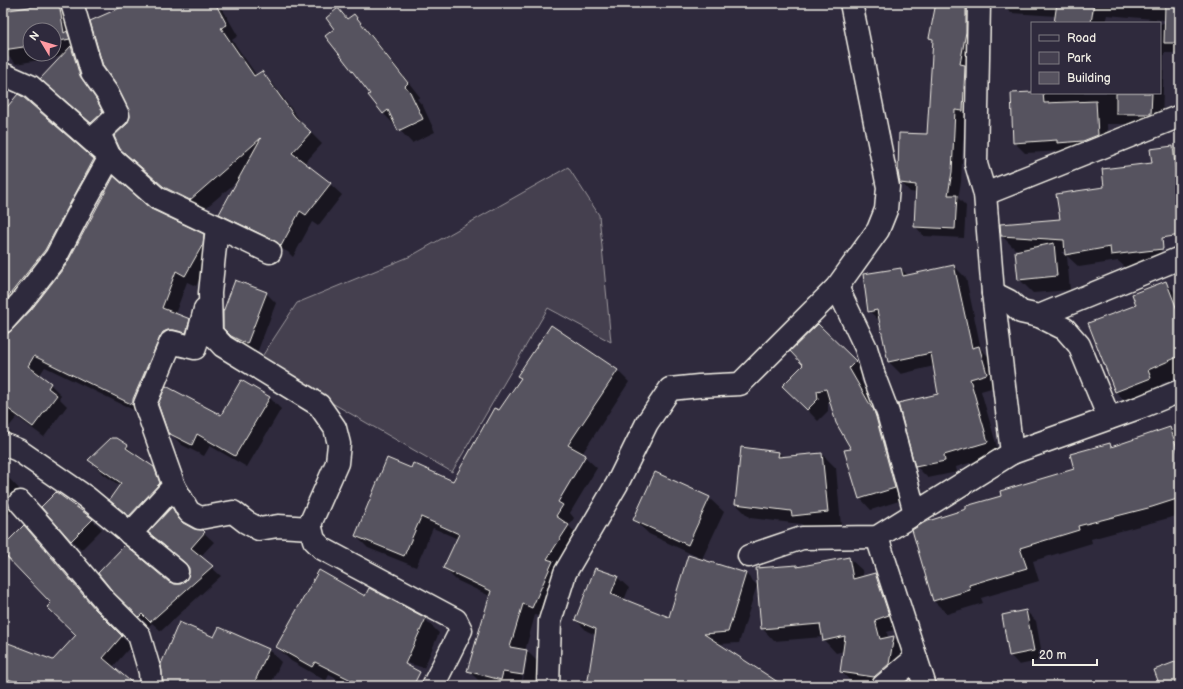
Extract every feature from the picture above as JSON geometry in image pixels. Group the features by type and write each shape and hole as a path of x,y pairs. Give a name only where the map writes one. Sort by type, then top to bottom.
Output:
{"street":[{"path":"72,3 92,72 107,93 118,115 100,133 110,157"},
{"path":"548,686 550,621 565,573 617,484 647,423 670,389 740,384 837,287 878,230 886,210 888,187 851,3"},
{"path":"979,3 976,164 985,194 993,293 1012,452"},
{"path":"3,74 30,86 157,198 270,252"},
{"path":"985,194 1180,116"},
{"path":"3,322 21,302 56,257 110,157"},
{"path":"217,227 210,293 211,333 223,346 319,405 335,428 339,444 337,463 310,524 314,540 323,549 456,620 461,630 433,686"},
{"path":"1039,316 1180,258"},
{"path":"837,287 866,348 888,413 915,513"},
{"path":"210,293 195,348 171,342 145,404 174,486 189,512 200,518 233,512 246,522 259,529 278,526 311,528"},
{"path":"993,293 1009,301 1021,312 1039,316 1065,329 1079,345 1109,418"},
{"path":"749,556 802,538 878,537 1012,452 1180,391"},
{"path":"3,444 18,450 86,497 177,572"},
{"path":"130,534 174,486"},
{"path":"20,502 53,538 105,601 139,635 150,672 151,686"},
{"path":"878,537 925,686"},
{"path":"883,686 916,658"}],"green space":[{"path":"568,167 599,215 611,342 548,308 452,472 259,361 297,303 411,256"}],"building":[{"path":"59,3 64,33 67,31 70,39 62,40 62,22 22,22 22,47 3,50 3,11"},
{"path":"131,3 215,3 227,25 221,28 254,76 262,71 295,117 311,132 292,153 331,183 306,215 300,211 281,246 275,241 219,214 261,138 190,200 164,187 120,149 114,136 127,124 130,117 129,110 117,86 103,66 90,21"},
{"path":"936,3 966,3 966,32 960,64 965,65 963,111 955,110 952,172 948,195 957,195 955,229 914,227 916,185 900,183 898,172 899,133 927,134 933,39 929,38"},
{"path":"1057,3 1094,3 1091,22 1054,22"},
{"path":"1165,3 1180,3 1180,43 1164,43"},
{"path":"338,8 347,19 354,14 408,83 405,86 410,92 423,119 398,131 388,110 383,114 368,95 370,94 325,36 334,29 326,18"},
{"path":"71,46 80,76 103,112 91,123 40,79 56,62 62,62 62,56"},
{"path":"1031,92 1031,94 1043,94 1044,103 1096,101 1098,135 1083,141 1057,143 1057,140 1013,143 1011,93"},
{"path":"18,94 94,159 45,250 3,303 3,112"},
{"path":"1116,94 1152,94 1151,114 1116,114"},
{"path":"1173,146 1180,211 1180,235 1162,238 1163,249 1111,255 1110,247 1065,255 1064,240 1001,236 1000,224 1060,219 1056,194 1104,187 1102,169 1152,163 1150,149"},
{"path":"114,176 151,209 204,234 203,244 185,276 176,271 162,308 190,319 187,330 186,333 174,330 163,332 133,399 133,405 34,356 28,366 51,383 48,388 57,395 33,427 3,405 3,334 7,334 12,330 31,310 66,265"},
{"path":"1054,243 1057,276 1018,280 1015,251"},
{"path":"954,265 972,348 979,346 987,374 970,379 988,442 944,455 945,461 915,467 898,403 938,394 931,353 888,362 877,310 868,312 863,274 901,268 903,276"},
{"path":"235,280 267,292 247,344 231,336 223,328 223,312"},
{"path":"1166,281 1180,317 1180,356 1148,370 1151,378 1115,392 1088,323 1136,305 1132,294"},
{"path":"818,324 856,361 849,368 873,408 895,488 859,499 844,450 851,449 836,423 826,389 817,391 818,399 807,410 782,386 803,365 790,351"},
{"path":"551,325 618,370 568,445 586,455 558,502 563,505 556,516 569,525 547,559 553,561 532,608 523,604 510,647 527,650 523,675 503,672 501,680 467,671 491,591 443,568 459,534 421,517 404,556 355,536 387,458 411,468 413,463 453,481 494,408 499,410 521,378 517,376"},
{"path":"241,380 270,397 235,456 197,434 192,445 168,433 158,404 166,386 221,415"},
{"path":"1170,427 1180,457 1180,498 1152,507 1078,526 1079,530 1020,548 1027,568 969,585 970,590 933,601 912,530 925,522 966,509 966,506 1001,496 1000,491 1074,469 1070,454 1110,443 1111,447"},
{"path":"111,438 117,438 128,445 126,448 154,467 160,483 129,516 109,500 121,483 88,460"},
{"path":"741,447 779,452 778,457 822,453 828,512 792,516 791,511 735,504"},
{"path":"655,472 710,497 688,545 633,520"},
{"path":"56,492 93,519 71,541 41,507"},
{"path":"172,507 178,518 183,523 194,529 203,530 205,532 191,548 213,566 150,622 142,614 139,617 114,593 98,573 125,545 169,582 181,584 186,580 189,574 189,568 148,532"},
{"path":"24,525 95,609 122,636 103,658 136,686 26,686 3,677 3,641 53,660 76,635 47,607 51,603 3,553 3,546"},
{"path":"688,555 746,573 728,632 704,634 784,686 587,686 596,629 575,620 595,568 618,576 611,594 669,617"},
{"path":"849,557 853,579 875,573 889,615 875,620 880,639 894,636 889,664 874,677 840,672 845,636 823,641 820,624 761,629 756,568 797,565 797,567"},
{"path":"319,570 365,596 369,588 426,618 405,664 420,672 413,686 363,686 315,662 312,667 276,647"},
{"path":"1026,610 1034,651 1009,656 1002,615"},
{"path":"179,622 214,637 219,627 269,649 253,686 163,686 161,664"},
{"path":"1180,660 1180,686 1160,686 1154,670"}]}
